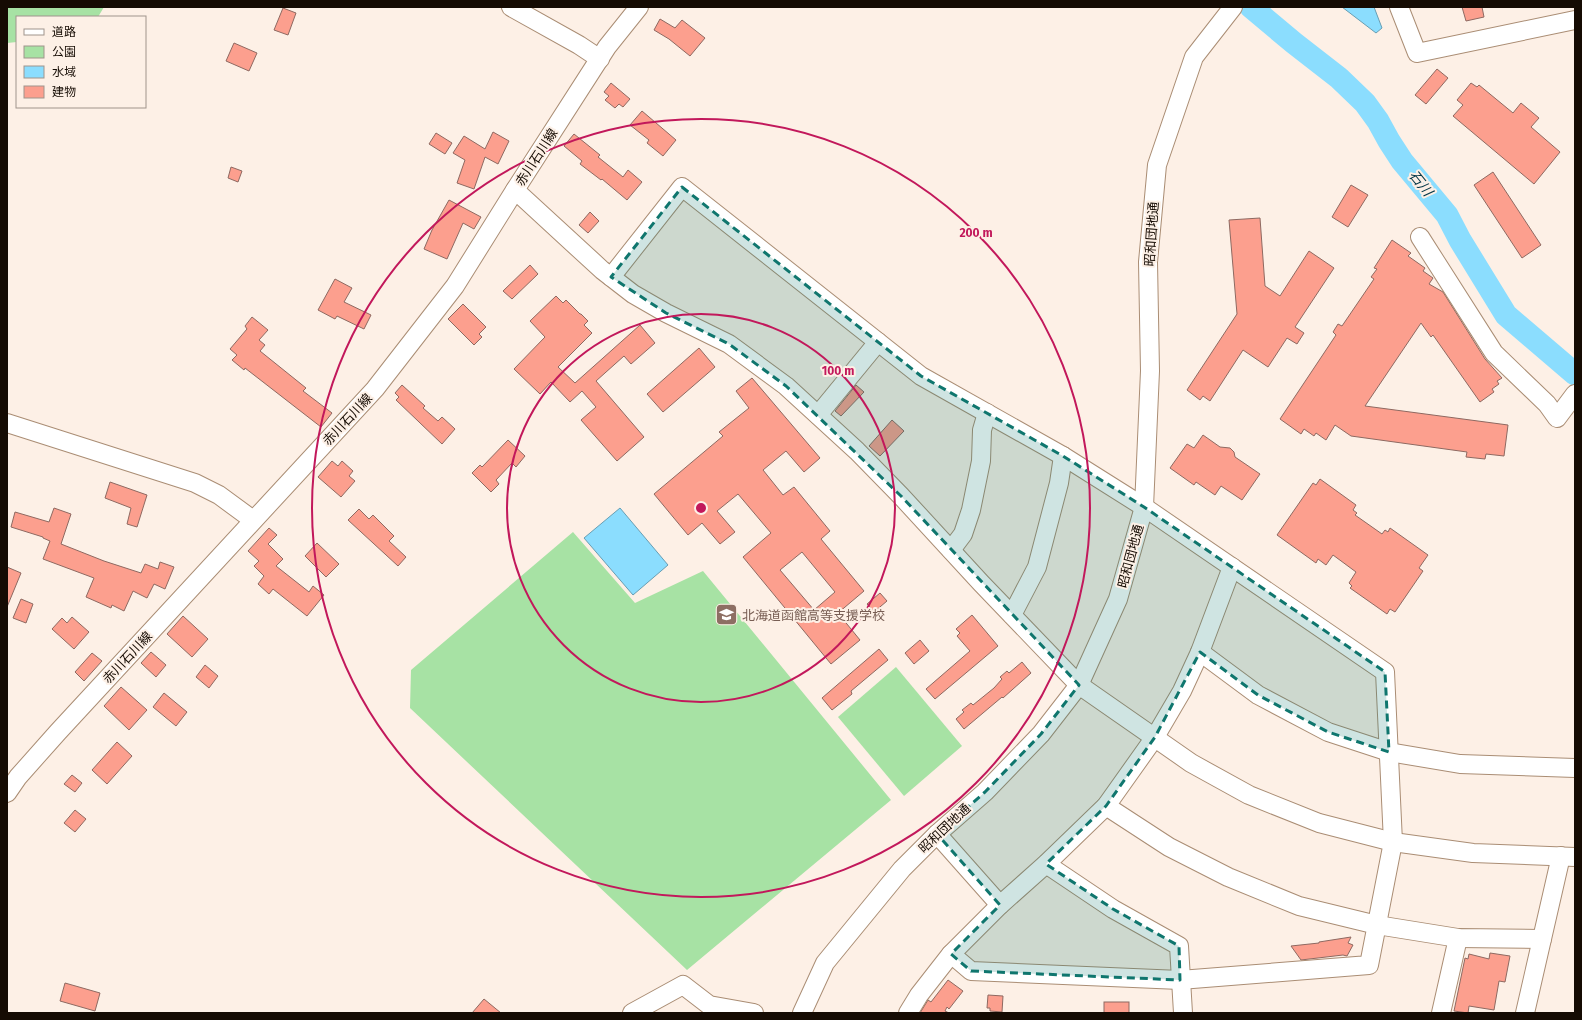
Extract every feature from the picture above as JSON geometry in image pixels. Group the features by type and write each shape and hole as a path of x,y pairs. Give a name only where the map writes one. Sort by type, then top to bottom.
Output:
{"street":[{"path":"511,7 579,45 600,59"},
{"name":"赤川石川線","path":"7,793 18,777 58,732 375,389 455,286 607,47 639,7"},
{"path":"1399,7 1417,53 1575,20"},
{"name":"昭和団地通","path":"802,1013 825,963 902,869 937,834 985,792 1041,734 1079,685 1118,599 1144,507 1150,371 1148,262 1157,165 1194,58 1229,12"},
{"path":"611,277 682,187 921,376 1063,456 1144,507 1385,672 1393,842 1370,964 1180,980 971,971 951,954"},
{"path":"515,190 611,277 633,294 666,313 729,344 786,386 857,451 1079,685 1192,763 1249,795 1319,823 1393,842 1473,853 1568,857 1542,939 1525,1013"},
{"path":"1420,237 1494,353 1547,404 1557,418 1573,397"},
{"path":"818,415 878,342"},
{"path":"951,550 963,534 971,510 981,461 982,430 987,413"},
{"path":"7,423 195,483 219,495 253,520"},
{"path":"1012,615 1037,567 1059,483 1063,456"},
{"path":"908,1013 919,995 951,954 1000,905 1046,864 1106,806 1155,737 1182,691 1200,652 1232,567"},
{"path":"1200,652 1258,695 1321,728 1389,752 1460,764 1575,768"},
{"path":"1106,806 1170,847 1228,877 1299,906 1378,925 1458,938 1542,939"},
{"path":"937,834 1000,905"},
{"path":"1046,864 1113,909 1179,946 1183,1013"},
{"path":"1441,1013 1458,938"},
{"path":"632,1013 683,985 708,1009 754,1013"}],"highlighted area":[{"path":"682,187 921,376 1063,456 1144,507 1385,672 1389,752 1328,732 1258,695 1200,652 1155,737 1106,806 1046,864 1113,909 1179,946 1180,980 971,971 951,954 1000,905 937,834 985,792 1041,734 1079,685 901,496 786,386 729,344 666,313 611,277"}],"green space":[{"path":"7,7 104,7 99,16 16,16 16,42 7,43"},
{"path":"573,532 635,603 703,571 891,800 687,970 410,708 411,670"},
{"path":"896,667 962,746 904,796 838,717"}],"water":[{"path":"1342,7 1374,7 1382,28 1376,33"},
{"path":"620,508 668,565 633,595 584,538"}],"building":[{"path":"1462,7 1482,7 1484,17 1466,21"},
{"path":"283,8 296,13 288,35 274,30"},
{"path":"660,19 675,28 682,20 705,38 690,56 669,39 654,30"},
{"path":"234,43 257,53 249,71 226,61"},
{"path":"1437,69 1448,78 1426,104 1415,95"},
{"path":"611,83 630,99 623,107 619,104 615,108 605,100 609,96 604,92"},
{"path":"1471,83 1477,87 1479,85 1513,113 1521,103 1539,118 1531,127 1560,152 1534,184 1453,116 1463,105 1457,100"},
{"path":"642,111 676,140 663,156 647,143 649,140 630,125"},
{"path":"493,132 509,141 498,164 485,157 474,189 457,183 465,160 453,153 464,136 485,149"},
{"path":"436,133 452,143 445,154 429,144"},
{"path":"574,134 600,155 598,157 623,177 628,170 642,182 627,200 602,179 601,180 580,164 582,161 564,146"},
{"path":"231,167 242,171 238,182 228,178"},
{"path":"1493,172 1541,245 1522,258 1474,185"},
{"path":"1351,185 1368,195 1348,227 1332,217"},
{"path":"449,200 481,217 474,229 463,223 447,259 424,249 432,230"},
{"path":"590,212 599,221 588,233 579,225"},
{"path":"1260,218 1265,286 1280,296 1309,251 1334,268 1295,327 1304,333 1297,344 1287,338 1268,367 1243,350 1210,401 1203,396 1200,400 1187,390 1237,314 1229,220"},
{"path":"1392,240 1411,253 1408,256 1425,268 1423,271 1433,278 1429,284 1443,292 1485,359 1502,378 1497,381 1499,384 1492,389 1494,392 1480,402 1433,335 1431,337 1421,323 1365,406 1508,425 1504,456 1486,454 1485,459 1466,457 1467,452 1351,436 1335,425 1326,440 1316,433 1314,436 1304,429 1301,434 1280,419 1336,335 1333,332 1338,324 1342,326 1374,279 1371,277 1377,269 1374,268"},
{"path":"530,265 538,274 512,299 503,291"},
{"path":"335,279 352,288 344,302 371,315 364,329 337,316 335,319 318,310"},
{"path":"556,296 563,303 566,300 588,321 584,325 592,333 558,367 575,383 640,325 655,343 631,364 624,356 596,381 644,437 617,461 581,420 596,407 582,391 570,402 551,382 540,394 514,369 545,337 530,321"},
{"path":"463,304 486,327 479,334 482,337 474,345 448,319"},
{"path":"252,317 268,330 259,340 265,345 260,351 306,388 303,391 332,413 321,427 245,368 244,370 232,360 237,355 230,349 247,329 245,326"},
{"path":"699,348 715,367 663,412 647,394"},
{"path":"752,378 820,458 804,472 786,451 763,470 783,495 794,487 830,531 821,539 864,591 838,613 860,640 831,664 743,557 771,533 738,494 717,511 735,532 720,544 702,523 688,535 654,494 723,436 719,432 749,408 736,391","holes":["802,552 835,592 814,610 780,570"]},
{"path":"402,385 425,406 423,408 438,421 442,417 455,429 442,444 396,400 399,397 395,393"},
{"path":"856,385 864,392 841,416 835,411"},
{"path":"892,420 904,431 880,456 869,446"},
{"path":"1203,435 1220,447 1230,448 1234,452 1235,457 1260,474 1242,500 1221,486 1215,495 1196,482 1194,485 1170,468 1187,444 1194,448"},
{"path":"508,440 525,456 516,467 512,463 496,480 499,484 491,492 472,473 480,465 482,467"},
{"path":"332,461 338,466 342,461 353,471 349,476 355,481 341,497 318,477"},
{"path":"1320,479 1356,505 1353,510 1357,513 1355,515 1382,534 1385,530 1388,532 1390,528 1428,555 1419,568 1423,571 1395,612 1390,609 1387,614 1350,588 1352,586 1349,583 1356,572 1333,555 1326,565 1318,559 1316,563 1277,535 1313,483 1316,485"},
{"path":"110,482 147,495 137,527 127,524 131,508 105,498"},
{"path":"54,508 71,514 61,544 104,561 141,573 145,564 158,569 160,562 174,567 165,589 154,584 147,598 133,591 124,611 112,605 111,608 86,597 94,578 43,559 50,541 43,537 11,527 15,512 49,522"},
{"path":"359,509 369,519 373,515 394,536 389,541 406,557 398,566 348,520"},
{"path":"269,528 277,535 268,544 283,559 276,566 309,592 313,586 324,595 307,616 273,589 269,594 258,584 264,576 254,566 259,561 248,551"},
{"path":"317,543 339,564 326,577 305,556"},
{"path":"7,567 21,573 7,607"},
{"path":"880,593 887,601 874,612 867,604"},
{"path":"21,599 33,604 26,623 13,618"},
{"path":"972,615 998,646 935,699 926,689 970,651 957,636 960,633 956,629"},
{"path":"183,616 208,639 192,657 167,634"},
{"path":"72,617 89,632 74,649 52,629 62,618 67,623"},
{"path":"920,640 929,651 914,664 905,653"},
{"path":"879,649 888,660 851,691 852,694 832,710 822,698"},
{"path":"151,652 166,665 156,677 141,663"},
{"path":"92,653 102,661 84,681 75,672"},
{"path":"1022,662 1031,673 1003,698 1002,697 964,729 956,719 964,712 962,710 971,703 973,705 994,688 1002,679 1000,677 1007,671 1009,673"},
{"path":"205,665 218,676 209,688 196,677"},
{"path":"121,687 147,710 129,730 104,706"},
{"path":"164,693 187,712 176,726 153,707"},
{"path":"117,742 132,756 107,784 92,770"},
{"path":"72,775 82,783 75,792 64,784"},
{"path":"75,810 86,819 75,832 64,823"},
{"path":"1351,937 1348,943 1353,945 1347,956 1343,955 1301,960 1291,946 1319,943"},
{"path":"1490,953 1510,956 1505,982 1499,981 1494,1010 1469,1006 1468,1013 1454,1011 1465,958 1468,959 1469,954 1489,959"},
{"path":"948,980 963,991 949,1009 947,1007 945,1011 949,1013 920,1013 928,1000 931,1002"},
{"path":"65,983 100,993 95,1011 60,1001"},
{"path":"988,995 1003,996 1002,1012 990,1011 990,1008 987,1008"},
{"path":"484,999 501,1013 472,1013"},
{"path":"1104,1002 1129,1002 1129,1013 1104,1013"}],"waterway":[{"name":"石川","path":"1251,7 1339,78 1365,103 1378,121 1402,161 1447,215 1460,240 1506,315 1575,374"}],"place":[{"name":"北海道函館高等支援学校","path":"727,615"}]}
